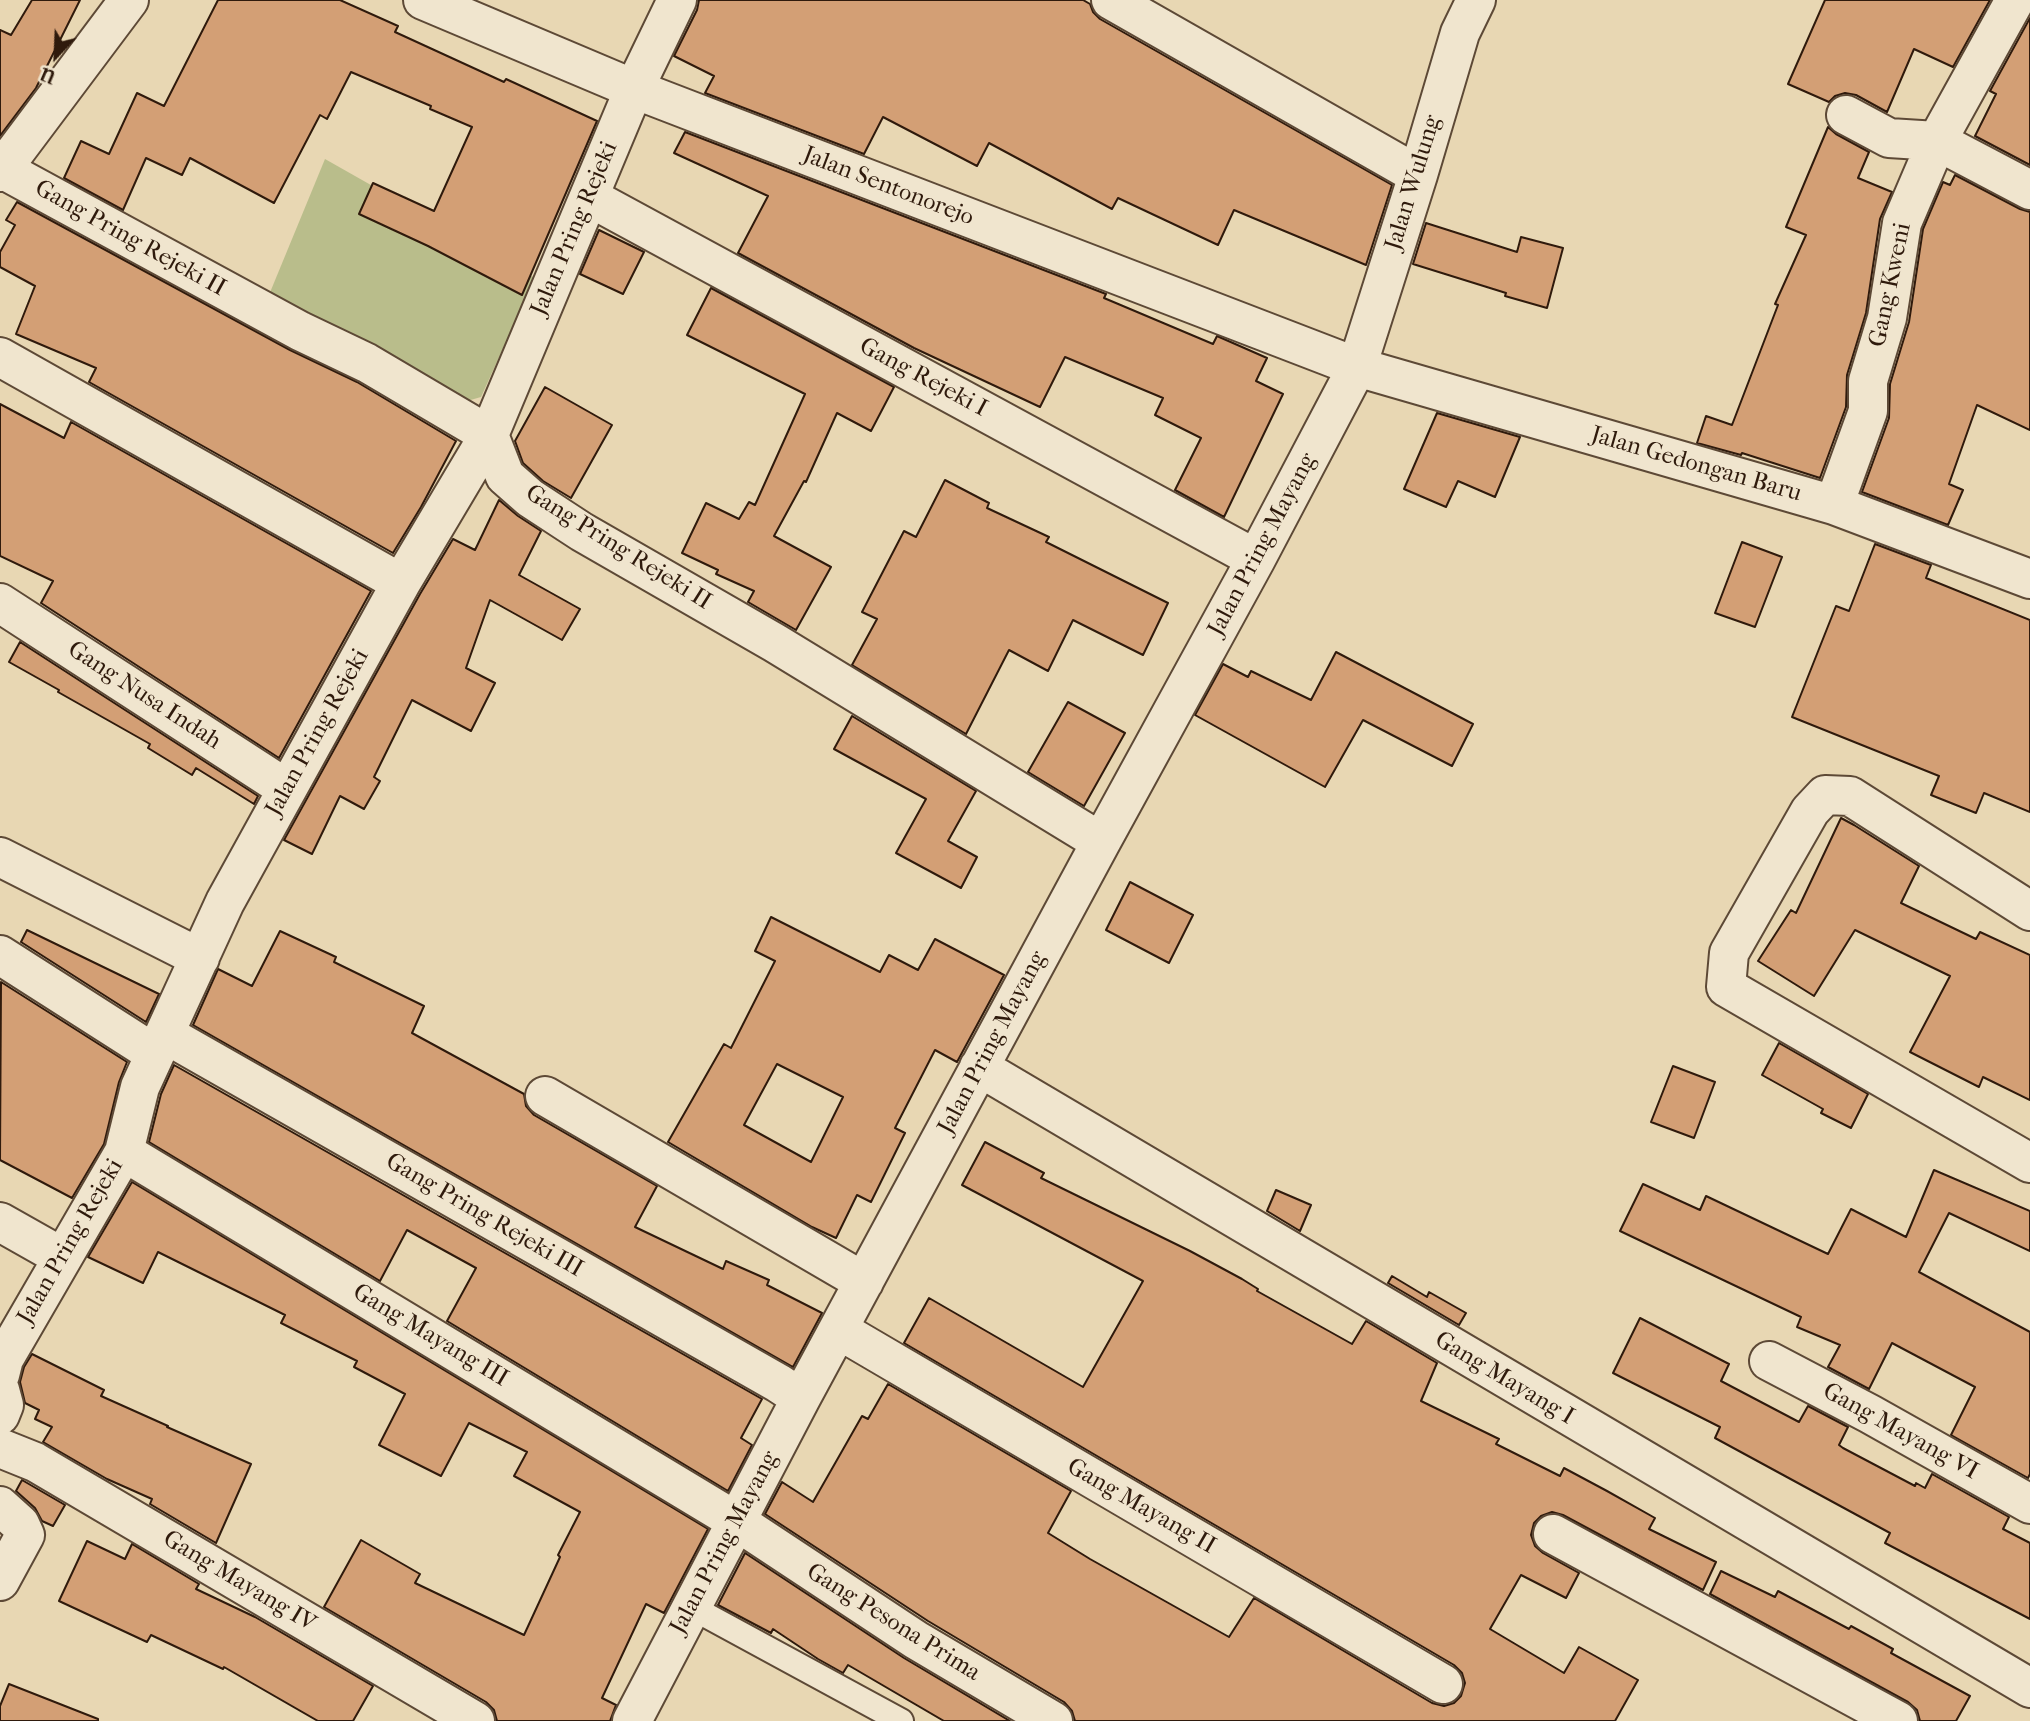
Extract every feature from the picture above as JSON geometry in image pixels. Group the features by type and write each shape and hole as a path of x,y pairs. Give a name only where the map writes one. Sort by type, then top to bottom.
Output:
{"street":[{"path":"1,171 130,0"},
{"name":"Jalan Sentonorejo","path":"423,0 634,89 1357,367"},
{"name":"Jalan Pring Rejeki","path":"0,1375 4,1359 124,1152 140,1087 225,902 401,583 489,435 634,89 677,0"},
{"path":"1111,0 1418,176"},
{"name":"Jalan Wulung","path":"1357,367 1460,33 1476,0"},
{"name":"Gang Kweni","path":"1834,505 1868,411 1868,381 1887,318 1902,223 1937,141 2015,0"},
{"path":"1846,115 1889,138 1937,141 2030,190"},
{"name":"Gang Pring Rejeki II","path":"1,171 300,331 367,363 489,435 505,476 530,498 775,643 1101,842"},
{"name":"Gang Rejeki I","path":"589,197 1256,559"},
{"path":"0,357 401,583"},
{"name":"Jalan Gedongan Baru","path":"1357,367 1834,505 2030,579"},
{"name":"Jalan Pring Mayang","path":"632,1721 801,1398 1256,559 1357,367"},
{"name":"Gang Nusa Indah","path":"0,603 287,789"},
{"path":"2030,911 1850,796 1825,795 1810,811 1729,953 1726,987 2030,1163"},
{"path":"0,857 200,958"},
{"name":"Gang Pring Rejeki III","path":"0,956 801,1398"},
{"name":"Gang Mayang I","path":"979,1068 2030,1688"},
{"path":"545,1096 864,1282"},
{"name":"Gang Mayang III","path":"124,1152 736,1521"},
{"path":"0,1222 62,1257"},
{"name":"Gang Mayang II","path":"839,1330 1443,1684"},
{"name":"Gang Mayang VI","path":"1769,1361 2030,1504"},
{"path":"0,1390 4,1405 0,1415"},
{"name":"Gang Mayang IV","path":"0,1448 36,1461 475,1721"},
{"path":"0,1506 20,1524 25,1535 0,1581"},
{"name":"Gang Pesona Prima","path":"736,1521 916,1640 1053,1721"},
{"path":"1553,1534 1898,1721"}],"lane":[{"path":"691,1607 901,1721"}],"green space":[{"path":"325,159 535,278 481,397 460,403 264,307"}],"building":[{"path":"32,0 80,0 36,88 0,136 0,30 11,35"},
{"path":"218,0 340,0 398,26 395,32 597,121 522,295 359,214 373,183 434,211 472,127 430,109 431,106 351,72 327,119 320,115 274,203 190,158 182,175 146,158 123,210 64,178 81,141 109,154 137,93 164,106"},
{"path":"699,0 1083,0 1090,4 1100,19 1392,185 1366,265 1234,210 1218,245 1118,198 1112,209 989,143 977,166 883,117 864,154 705,93 714,76 674,56 697,10"},
{"path":"1825,0 1990,0 1953,67 1914,49 1887,112 1856,95 1845,93 1835,96 1829,102 1788,84"},
{"path":"2030,18 2030,165 1975,136 1996,94 1990,91"},
{"path":"1828,127 1869,152 1858,178 1892,192 1880,219 1866,313 1847,375 1846,407 1820,478 1742,453 1741,455 1697,443 1706,416 1732,425 1778,305 1775,304 1806,235 1786,227"},
{"path":"685,132 1106,294 1104,298 1213,344 1217,336 1267,358 1256,381 1283,394 1224,517 1175,490 1201,438 1155,415 1163,398 1065,357 1040,407 914,348 738,253 768,196 674,153"},
{"path":"1955,175 2030,212 2030,430 1977,405 1949,484 1963,490 1948,525 1862,492 1889,418 1890,384 1909,322 1923,229 1943,182 1950,185"},
{"path":"17,202 290,350 357,382 456,441 393,553 89,382 96,368 16,334 35,286 0,267 0,252 15,225 6,220"},
{"path":"1426,223 1517,252 1521,237 1563,248 1547,308 1413,264"},
{"path":"599,230 644,252 623,294 580,274"},
{"path":"711,288 894,387 871,431 837,413 806,482 804,481 774,536 831,567 796,630 748,602 754,591 716,574 718,570 682,553 706,503 739,519 749,502 755,505 805,394 687,335"},
{"path":"545,387 612,425 571,498 543,481 523,463 515,441"},
{"path":"0,404 64,438 71,422 371,591 279,758 41,603 53,581 0,556"},
{"path":"1437,413 1520,437 1495,497 1458,481 1446,507 1404,489"},
{"path":"945,480 989,503 987,508 1049,537 1046,542 1168,603 1143,655 1073,620 1048,671 1009,650 966,734 852,665 877,619 862,612 904,531 916,537"},
{"path":"499,500 541,531 519,575 580,609 562,640 490,600 466,668 495,683 471,731 412,700 374,777 380,781 364,809 340,796 312,854 284,840 453,539 475,550"},
{"path":"1742,542 1782,557 1755,627 1715,613"},
{"path":"1875,544 1931,565 1926,578 2030,620 2030,812 1984,793 1976,813 1931,795 1939,776 1792,717 1836,606 1849,611"},
{"path":"20,642 258,796 254,804 196,768 192,775 148,748 150,744 9,662"},
{"path":"1336,652 1473,724 1452,766 1363,720 1325,787 1195,715 1223,664 1248,677 1251,671 1311,700"},
{"path":"1068,702 1125,733 1084,806 1028,772"},
{"path":"852,716 976,791 948,841 977,857 961,888 896,853 926,799 834,749"},
{"path":"1841,818 1919,866 1901,903 1976,939 1980,932 2030,955 2030,1100 1983,1077 1979,1087 1910,1052 1950,976 1855,930 1814,996 1758,961 1791,910 1796,913"},
{"path":"1130,882 1193,915 1169,963 1106,930"},
{"path":"771,917 880,972 889,955 918,970 935,939 1004,975 957,1062 935,1050 895,1128 905,1133 871,1202 857,1195 836,1238 812,1227 668,1142 724,1044 731,1048 775,961 755,951","holes":["777,1064 843,1097 811,1162 744,1125"]},
{"path":"27,930 159,994 146,1022 21,942"},
{"path":"280,931 336,957 334,962 424,1006 412,1033 524,1094 526,1106 534,1115 657,1186 635,1227 723,1269 726,1261 769,1280 767,1285 822,1313 793,1367 193,1025 218,969 252,986"},
{"path":"1,982 127,1062 119,1082 104,1144 72,1198 0,1160"},
{"path":"1779,1043 1868,1094 1851,1128 1821,1113 1823,1109 1762,1075"},
{"path":"174,1065 762,1399 741,1438 752,1445 728,1491 447,1321 476,1268 407,1230 380,1281 149,1142 161,1094"},
{"path":"1673,1066 1715,1082 1694,1138 1651,1122"},
{"path":"985,1142 1044,1173 1041,1178 1190,1251 1352,1344 1366,1321 1437,1363 1421,1401 1499,1439 1496,1444 1560,1476 1564,1468 1607,1491 1655,1518 1649,1529 1716,1562 1703,1590 1563,1515 1552,1512 1541,1516 1534,1523 1531,1535 1535,1546 1579,1573 1566,1598 1521,1575 1490,1629 1564,1673 1579,1647 1638,1680 1615,1721 1075,1721 1072,1711 1064,1702 928,1621 765,1514 782,1482 813,1502 862,1416 868,1419 888,1384 1071,1491 1048,1533 1229,1637 1254,1598 1432,1703 1444,1706 1454,1703 1461,1696 1465,1683 1462,1673 1454,1665 904,1343 929,1298 1083,1387 1143,1281 962,1185"},
{"path":"1934,1170 2030,1211 2030,1251 1949,1213 1919,1272 2030,1332 2028,1478 1951,1435 1975,1387 1892,1343 1869,1389 1828,1367 1840,1345 1797,1327 1801,1317 1620,1231 1643,1184 1700,1210 1706,1196 1828,1254 1851,1209 1906,1237"},
{"path":"132,1182 708,1529 664,1613 646,1604 602,1698 616,1705 610,1721 497,1721 494,1710 486,1702 324,1607 361,1540 420,1574 415,1583 524,1635 560,1557 558,1555 580,1512 514,1476 527,1452 469,1423 441,1476 379,1445 405,1394 354,1367 357,1361 281,1323 285,1315 158,1252 143,1283 88,1257"},
{"path":"1276,1190 1311,1205 1300,1231 1267,1211"},
{"path":"1392,1276 1427,1297 1429,1292 1466,1313 1459,1325 1388,1283"},
{"path":"1640,1318 1729,1364 1721,1381 1799,1422 1808,1406 1848,1427 1839,1445 1843,1448 1915,1486 1916,1483 1925,1488 1932,1474 2009,1517 2003,1529 2030,1543 2030,1619 1885,1543 1890,1533 1715,1438 1720,1427 1613,1373"},
{"path":"32,1354 104,1390 101,1396 251,1464 216,1543 150,1504 152,1499 107,1479 43,1442 52,1427 35,1419 39,1410 25,1403 20,1382 24,1367"},
{"path":"22,1480 65,1505 53,1526 42,1521 35,1508 16,1491"},
{"path":"87,1541 125,1559 132,1544 199,1584 196,1589 255,1617 373,1686 353,1721 318,1721 224,1667 223,1669 151,1635 147,1642 59,1601"},
{"path":"745,1553 904,1658 1010,1721 944,1721 848,1665 843,1673 773,1629 771,1633 718,1605"},
{"path":"1721,1571 1775,1597 1778,1591 1849,1629 1851,1626 1893,1649 1891,1653 1970,1696 1956,1721 1920,1721 1917,1710 1908,1702 1710,1594"},
{"path":"9,1684 98,1721 0,1721 0,1706"}]}
